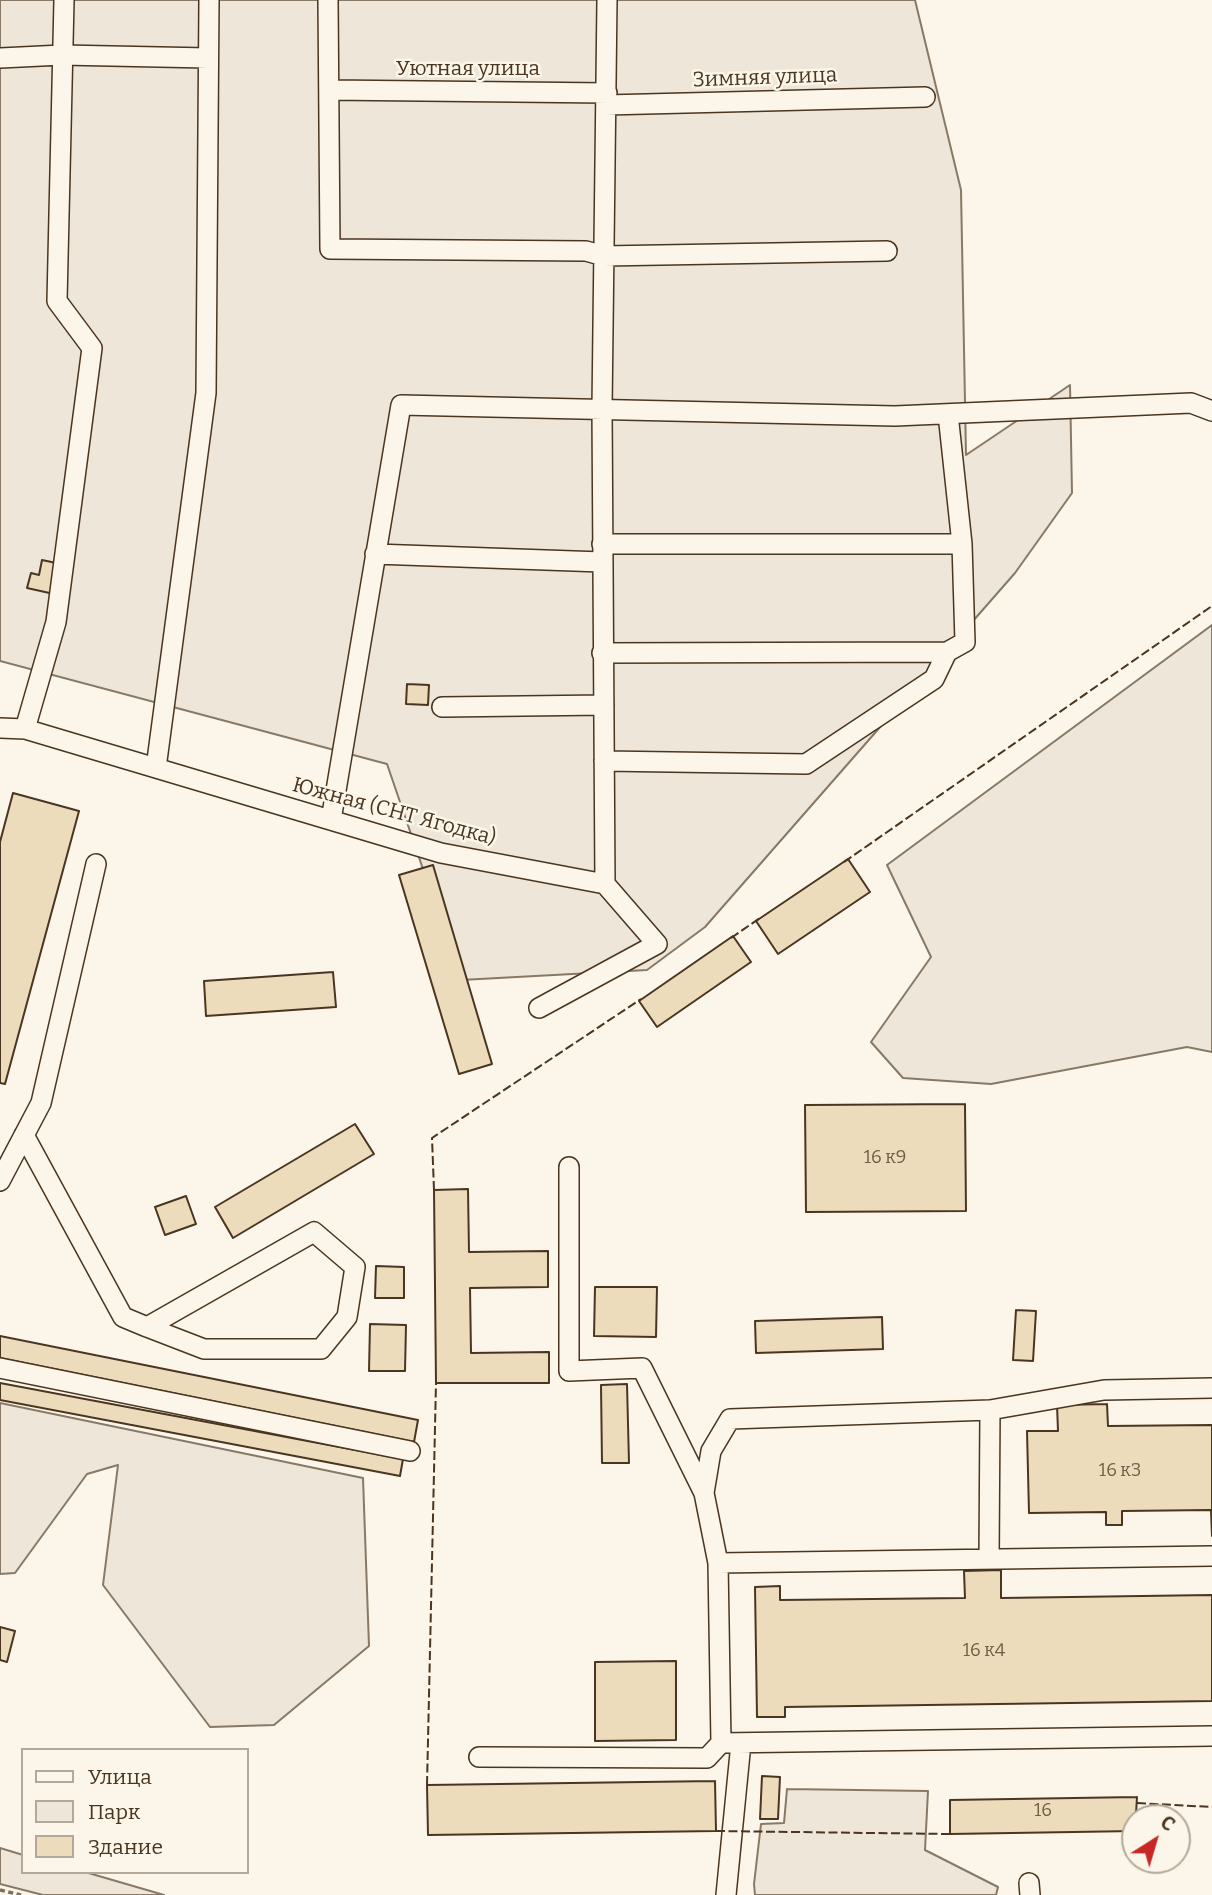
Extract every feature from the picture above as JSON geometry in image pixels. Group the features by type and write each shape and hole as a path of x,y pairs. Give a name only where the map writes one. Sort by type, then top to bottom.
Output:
{"street":[{"path":"25,729 56,622 92,348 57,301 64,0"},
{"path":"156,768 206,393 209,0"},
{"path":"328,0 330,249 586,251 604,256 887,251"},
{"path":"539,1008 657,944 605,884 602,409 607,0"},
{"path":"0,58 62,55 208,58"},
{"name":"Уютная улица","path":"329,90 606,99"},
{"name":"Зимняя улица","path":"606,99 925,97"},
{"path":"331,820 401,405 895,416 1191,403 1212,411"},
{"path":"602,653 947,652 965,642 962,544 948,414"},
{"path":"375,554 602,553 962,544"},
{"path":"604,761 806,764 934,679 947,652"},
{"path":"442,706 604,705"},
{"name":"Южная (СНТ Ягодка)","path":"0,728 25,729 441,853 605,884"},
{"path":"0,1181 41,1102 96,864"},
{"path":"24,1135 123,1317 147,1327 204,1349 321,1349 347,1317 355,1267 314,1232 147,1327"},
{"path":"569,1167 569,1371 642,1368 704,1493 718,1563 731,1743 726,1895"},
{"path":"0,1368 410,1451"},
{"path":"704,1493 710,1451 730,1419 990,1410 1104,1390 1212,1388"},
{"path":"989,1559 990,1410"},
{"path":"718,1563 1212,1556"},
{"path":"478,1757 707,1758 731,1743 1212,1736"}],"path":[{"path":"0,1890 21,1895"}],"green space":[{"path":"0,0 915,0 961,190 966,455 1070,385 1072,493 1015,573 705,927 647,970 461,980 387,764 0,661"},
{"path":"1212,625 1212,1052 1187,1047 991,1084 903,1078 871,1042 931,957 887,865"},
{"path":"0,1403 363,1478 369,1646 274,1725 210,1727 103,1585 118,1465 87,1474 15,1573 0,1574"},
{"path":"787,1789 928,1791 925,1850 998,1887 996,1895 755,1895 761,1824 784,1823"},
{"path":"0,1848 21,1854 21,1874 92,1874 164,1895 43,1895 0,1884"}],"building":[{"path":"42,560 61,564 54,594 27,588 31,573 39,575"},
{"path":"407,684 429,685 428,705 406,704"},
{"path":"13,793 79,811 5,1084 0,1083 0,842"},
{"path":"848,859 870,892 778,954 756,921"},
{"path":"433,865 492,1064 459,1074 399,875"},
{"path":"733,936 751,962 657,1027 639,1001"},
{"path":"333,972 336,1007 206,1016 204,981"},
{"path":"965,1104 966,1211 806,1212 805,1105"},
{"path":"355,1124 374,1154 233,1238 215,1207"},
{"path":"468,1189 469,1252 548,1251 548,1287 470,1288 471,1353 549,1352 549,1383 436,1383 434,1190"},
{"path":"186,1196 196,1224 165,1235 155,1207"},
{"path":"376,1266 404,1267 404,1298 375,1298"},
{"path":"595,1287 657,1287 656,1337 594,1336"},
{"path":"1016,1310 1036,1311 1033,1361 1013,1360"},
{"path":"882,1317 883,1349 756,1353 755,1321"},
{"path":"370,1324 406,1325 405,1371 369,1371"},
{"path":"0,1336 418,1420 414,1442 0,1358"},
{"path":"0,1383 403,1459 400,1476 0,1400"},
{"path":"627,1384 629,1463 602,1463 601,1385"},
{"path":"1107,1404 1108,1426 1212,1425 1212,1536 1211,1510 1122,1511 1122,1525 1106,1525 1106,1512 1029,1513 1027,1431 1058,1431 1057,1405"},
{"path":"1001,1570 1001,1598 1212,1595 1212,1701 785,1707 785,1717 757,1717 755,1587 780,1586 780,1600 965,1598 964,1571"},
{"path":"0,1627 15,1631 7,1662 0,1660"},
{"path":"676,1661 676,1740 595,1741 595,1662"},
{"path":"762,1776 780,1777 778,1819 760,1819"},
{"path":"715,1781 716,1831 428,1835 427,1785"},
{"path":"1137,1797 1137,1804 1121,1804 1121,1831 950,1834 950,1800"}],"fence":[{"path":"844,862 1212,606"},
{"path":"731,938 760,918"},
{"path":"434,1190 432,1138 641,999"},
{"path":"427,1785 436,1383"},
{"path":"1137,1803 1212,1807"},
{"path":"716,1831 950,1834"}]}
